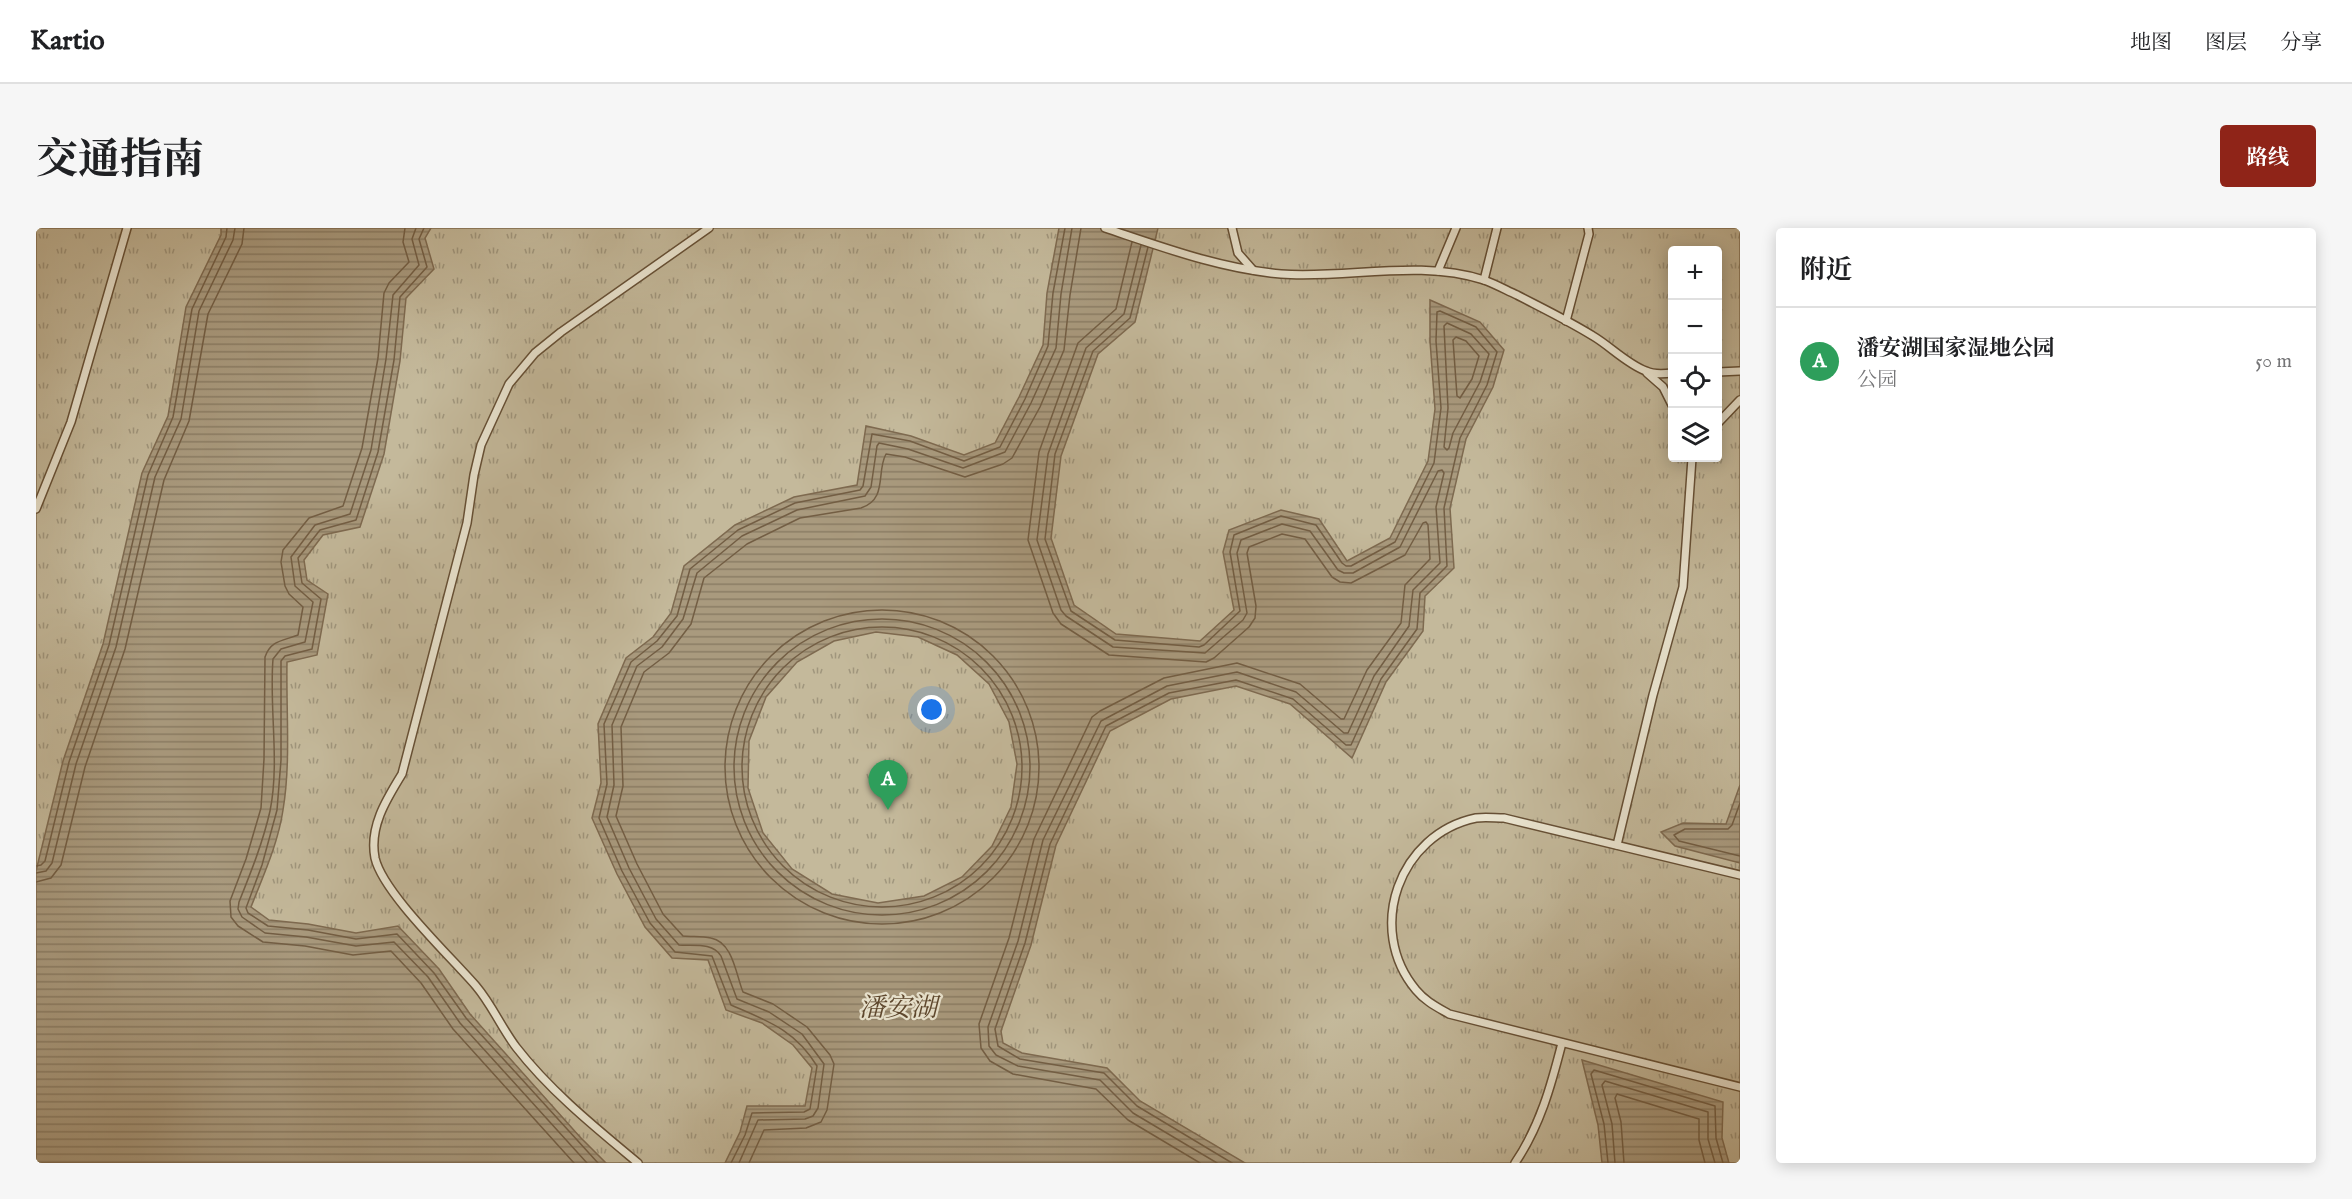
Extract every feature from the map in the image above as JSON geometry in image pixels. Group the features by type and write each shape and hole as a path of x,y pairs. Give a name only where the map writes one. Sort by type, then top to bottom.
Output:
{"lane":[{"path":"36,509 71,422 127,228"},
{"path":"638,1163 596,1128 537,1071 515,1046 494,1008 423,928 381,876 375,860 373,839 386,800 402,774 467,523 481,445 509,384 535,353 561,332 709,228"},
{"path":"1105,228 1173,250 1253,270 1280,274 1328,275 1409,269 1484,280 1592,335 1645,371 1663,387 1668,397"},
{"path":"1232,228 1238,253 1253,270"},
{"path":"1438,272 1456,228"},
{"path":"1484,280 1497,228"},
{"path":"1566,321 1589,234 1587,228"},
{"path":"1645,371 1668,373"},
{"path":"1722,372 1740,371"},
{"path":"1722,419 1740,400"},
{"path":"1617,845 1653,695 1683,587 1692,462"},
{"path":"1740,875 1504,818 1478,818 1457,824 1436,836 1419,851 1405,870 1395,892 1390,918 1394,944 1401,966 1415,989 1430,1004 1449,1014 1740,1087"},
{"path":"1515,1163 1536,1128 1549,1096 1562,1043"}],"green space":[{"path":"36,228 1740,228 1740,1163 36,1163"}],"water":[{"path":"221,228 431,228 425,238 434,269 406,298 400,361 384,454 360,527 323,535 304,560 307,580 328,594 317,655 287,662 288,755 283,810 274,847 251,907 269,920 308,924 356,933 398,926 439,969 470,1014 606,1163 36,1163 36,871 63,761 103,644 142,473 168,416 186,307 221,235"},
{"name":"潘安湖","path":"1059,228 1158,228 1135,322 1098,354 1061,456 1051,538 1074,605 1116,634 1200,641 1234,610 1223,552 1229,530 1281,510 1319,519 1347,561 1390,538 1428,461 1435,409 1430,341 1430,300 1480,322 1504,350 1493,387 1466,439 1450,508 1454,568 1425,596 1423,631 1386,682 1352,758 1290,704 1236,686 1171,699 1110,731 1056,845 1031,945 1001,1031 1003,1043 1022,1053 1107,1068 1140,1101 1245,1163 725,1163 740,1132 747,1106 805,1106 812,1068 793,1045 762,1023 726,1010 708,960 672,958 645,927 617,874 592,818 601,783 598,724 626,658 653,637 671,613 684,566 735,525 794,497 857,485 866,426 911,436 964,455 995,443 1043,345 1047,293","holes":["876,632 918,637 957,655 989,684 1009,722 1017,764 1011,807 992,846 962,877 924,896 878,903 832,894 792,869 763,833 748,788 749,741 766,697 797,662 834,641"]},
{"path":"1740,785 1740,863 1675,846 1661,832 1683,823 1726,824"},
{"path":"1582,1060 1723,1102 1722,1138 1729,1163 1602,1163 1598,1125"}],"place":[{"name":"潘安湖国家湿地公园","path":"888,810"}]}
